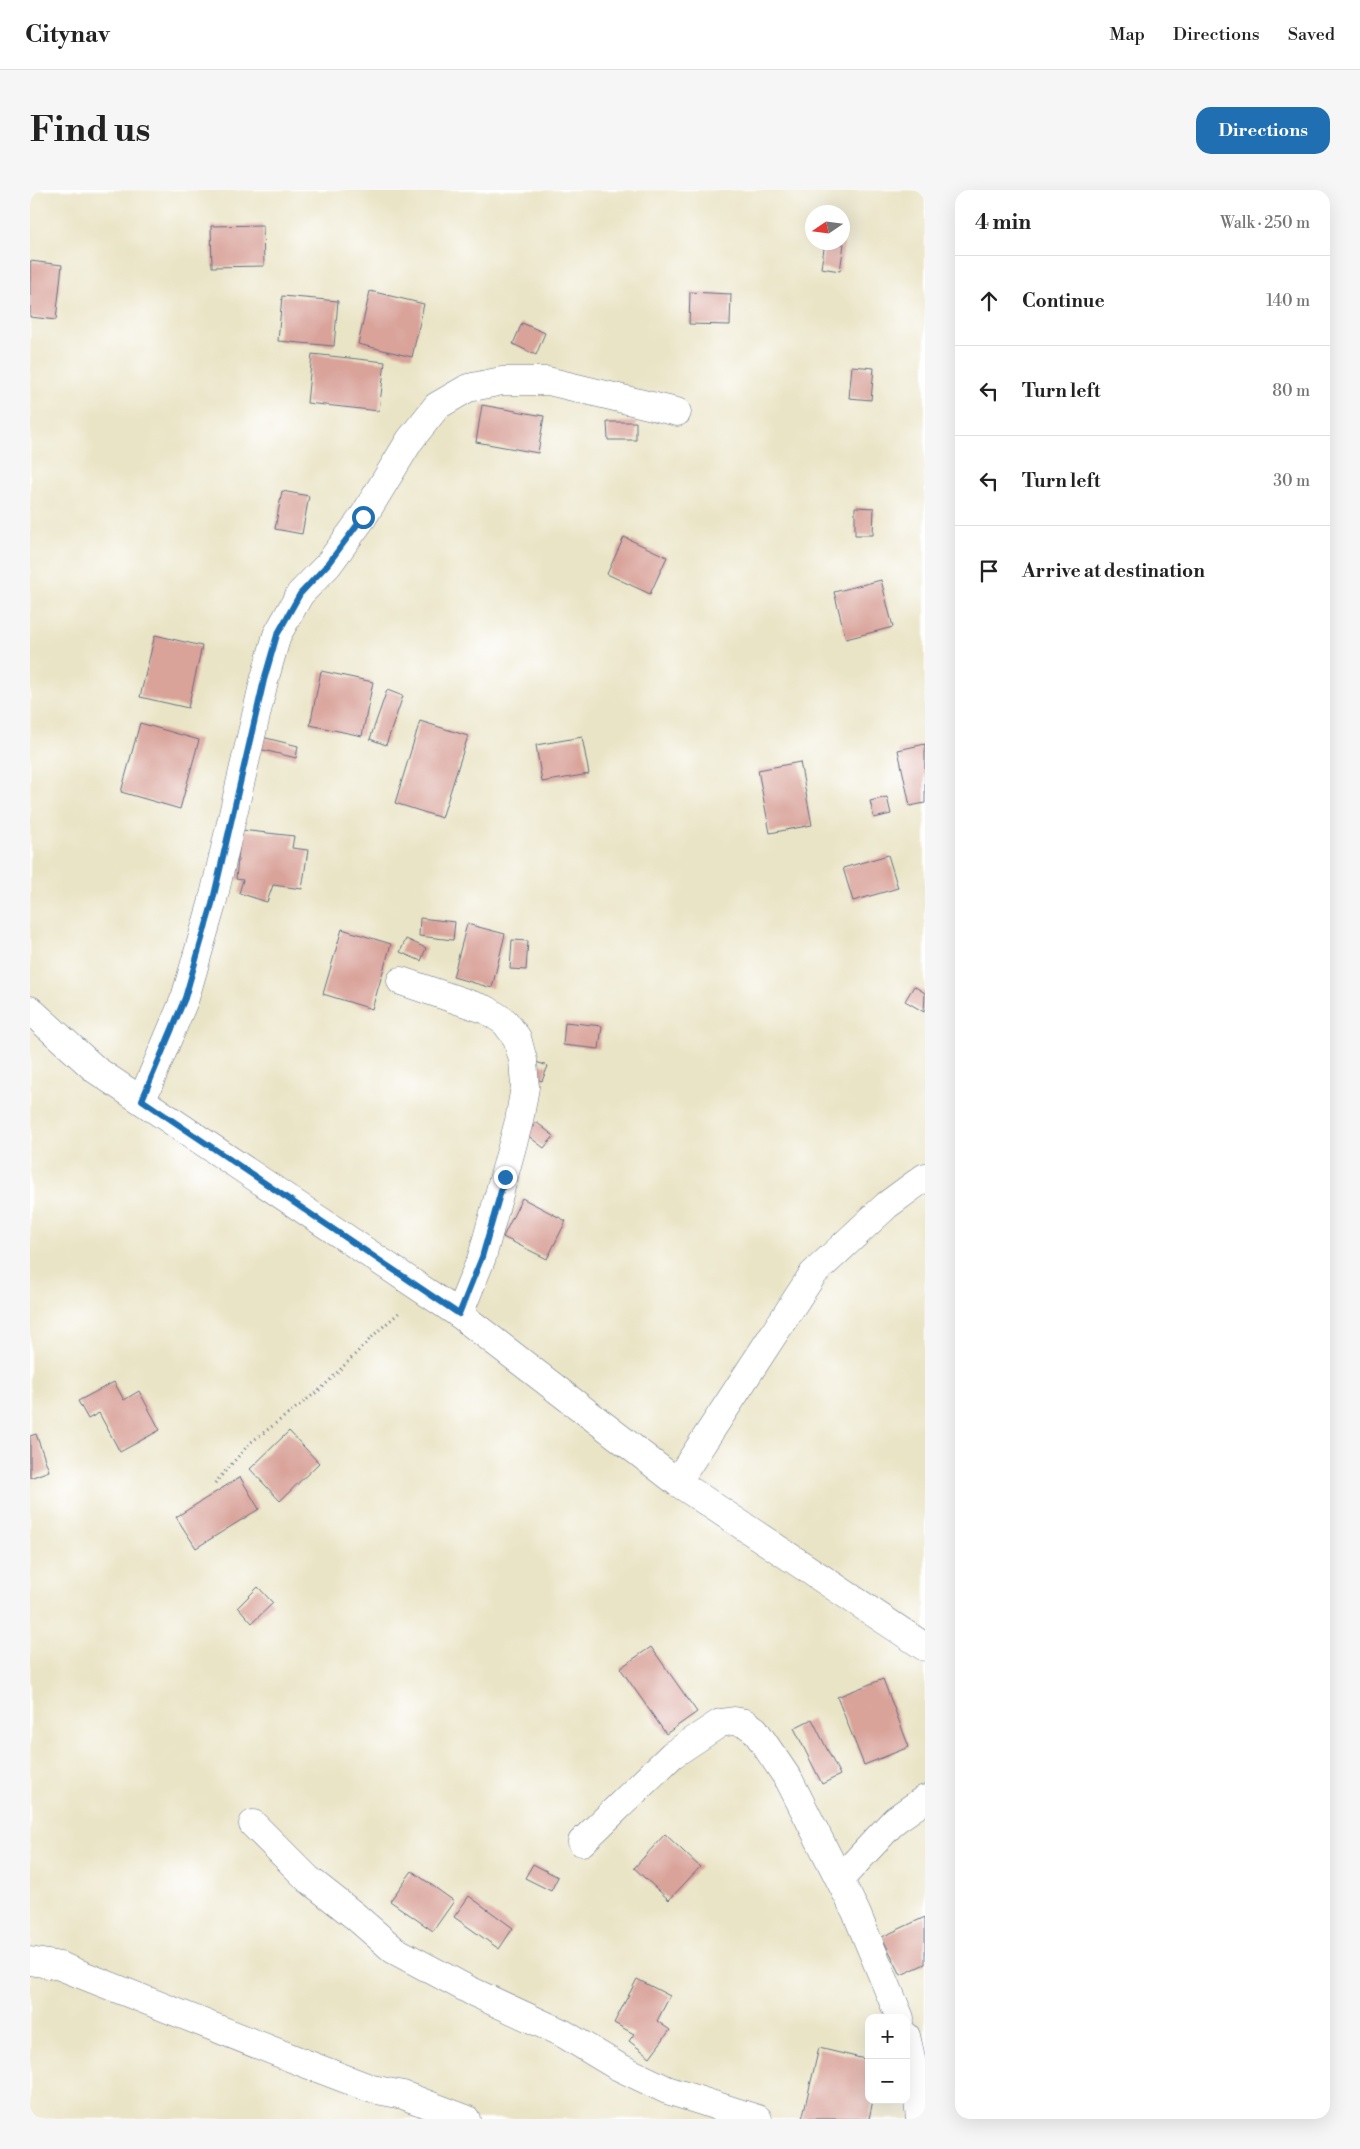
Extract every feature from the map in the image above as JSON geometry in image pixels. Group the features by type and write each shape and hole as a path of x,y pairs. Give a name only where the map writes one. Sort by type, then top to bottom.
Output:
{"street":[{"path":"142,1100 185,998 212,904 264,680 277,635 300,594 328,564 363,517 410,440 437,406 468,388 502,381 548,381 677,412"},
{"path":"401,981 487,1010 505,1022 517,1038 523,1060 525,1087 519,1121 482,1257 459,1314"},
{"path":"30,1010 96,1070 459,1314 677,1482 925,1647"},
{"path":"677,1482 813,1274 887,1205 925,1177"},
{"path":"582,1842 672,1755 720,1723 734,1721 745,1723 755,1730 789,1780 856,1912 898,2014"},
{"path":"840,1879 895,1820 925,1799"},
{"path":"253,1824 308,1879 394,1950 471,1991 564,2034 617,2066 667,2090 758,2119"},
{"path":"30,1961 60,1966 312,2067 372,2089 403,2095 466,2119"},
{"path":"910,2053 915,2075 920,2119"}],"path":[{"path":"215,1483 250,1443 322,1388 377,1332 424,1292"}],"building":[{"path":"263,225 264,266 212,267 211,226"},
{"path":"824,250 843,250 840,271 821,268"},
{"path":"30,261 62,265 56,320 30,317"},
{"path":"370,291 424,304 412,357 358,344"},
{"path":"690,292 731,294 730,325 689,324"},
{"path":"282,296 338,301 334,346 278,341"},
{"path":"522,323 545,333 536,355 513,344"},
{"path":"312,354 385,362 379,411 307,403"},
{"path":"852,366 874,368 871,400 849,398"},
{"path":"482,405 544,416 538,453 476,442"},
{"path":"607,422 636,422 636,440 608,440"},
{"path":"282,491 309,496 302,534 275,529"},
{"path":"855,507 874,508 873,535 855,535"},
{"path":"624,537 667,557 650,594 607,574"},
{"path":"881,580 893,627 846,639 834,592"},
{"path":"155,635 202,646 188,708 140,697"},
{"path":"321,671 373,682 362,736 310,725"},
{"path":"387,690 403,696 386,745 370,739"},
{"path":"420,721 468,736 442,818 395,803"},
{"path":"140,723 199,740 180,809 121,792"},
{"path":"262,737 298,746 296,758 259,749"},
{"path":"582,737 589,774 542,782 536,745"},
{"path":"925,744 925,803 910,806 898,750"},
{"path":"800,762 812,825 770,833 758,770"},
{"path":"887,797 891,814 874,818 870,801"},
{"path":"241,830 294,836 292,848 308,850 302,889 273,885 267,902 239,893 243,880 236,879"},
{"path":"888,855 898,888 853,901 843,868"},
{"path":"420,918 455,922 453,940 419,936"},
{"path":"467,924 505,934 492,988 453,977"},
{"path":"342,929 391,944 372,1009 323,994"},
{"path":"406,939 426,948 421,961 400,952"},
{"path":"512,940 528,941 526,970 510,969"},
{"path":"914,986 925,993 924,1012 905,1001"},
{"path":"565,1022 602,1026 599,1049 563,1045"},
{"path":"536,1062 548,1066 542,1081 531,1077"},
{"path":"536,1122 554,1136 544,1148 527,1135"},
{"path":"522,1198 566,1221 547,1259 503,1237"},
{"path":"114,1382 124,1400 139,1391 160,1430 120,1452 99,1413 88,1419 78,1401"},
{"path":"289,1431 319,1463 280,1501 250,1469"},
{"path":"36,1434 49,1471 30,1478 30,1436"},
{"path":"240,1477 259,1509 196,1548 176,1517"},
{"path":"258,1587 273,1603 252,1623 238,1607"},
{"path":"651,1647 697,1712 666,1734 620,1668"},
{"path":"883,1679 909,1747 864,1765 837,1697"},
{"path":"812,1719 840,1775 822,1784 794,1728"},
{"path":"665,1834 700,1867 669,1900 634,1868"},
{"path":"533,1864 558,1877 551,1891 525,1878"},
{"path":"412,1871 454,1901 433,1931 390,1901"},
{"path":"469,1896 513,1928 499,1949 454,1917"},
{"path":"925,1917 925,1964 901,1975 882,1937"},
{"path":"637,1979 670,1996 657,2021 670,2030 650,2057 629,2041 634,2034 614,2023"},
{"path":"819,2048 865,2059 865,2104 872,2104 869,2119 802,2119"}],"route":[{"path":"363,517 328,564 300,594 277,635 264,680 212,904 185,998 142,1100 459,1314 482,1257 505,1177"}]}
